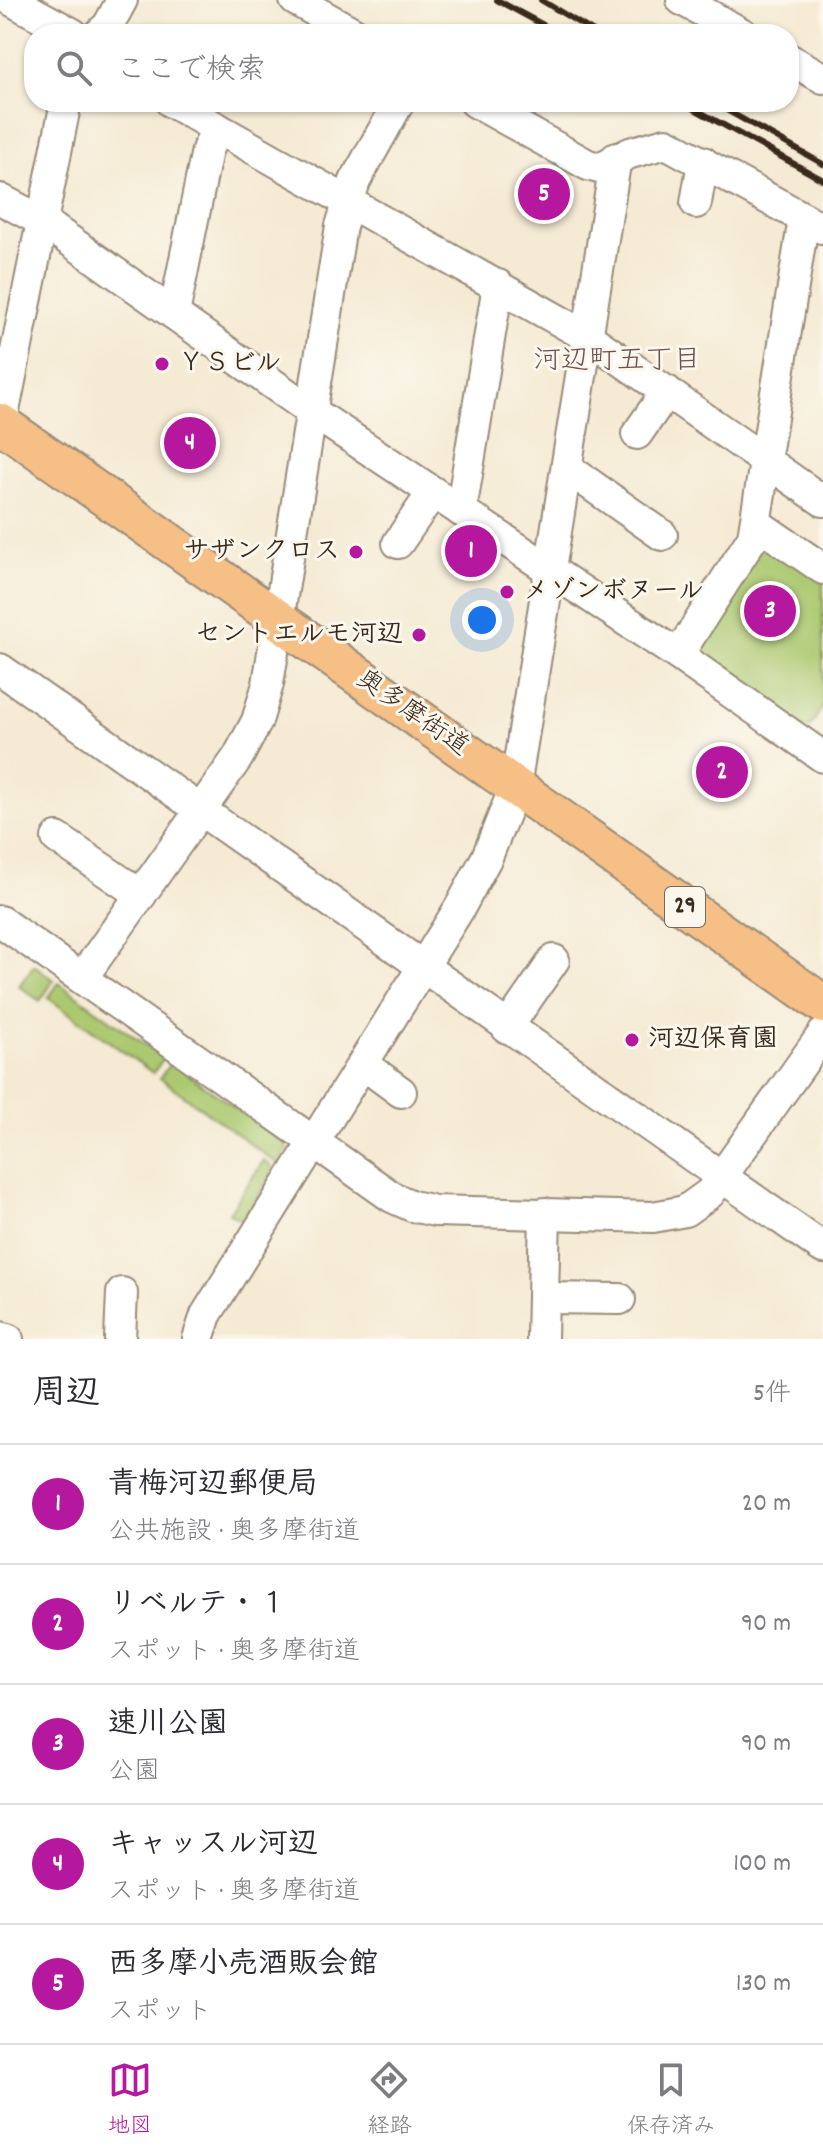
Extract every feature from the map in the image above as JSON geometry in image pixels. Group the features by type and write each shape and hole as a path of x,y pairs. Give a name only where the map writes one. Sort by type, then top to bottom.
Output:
{"main road":[{"name":"奥多摩街道","path":"0,426 823,1004"}],"street":[{"path":"11,0 55,24"},
{"path":"109,24 122,0"},
{"path":"295,0 338,24"},
{"path":"682,0 731,18"},
{"path":"799,65 823,78"},
{"path":"0,426 64,112"},
{"path":"189,112 588,337 823,501"},
{"path":"82,978 245,746 257,721 268,684 341,226 355,181 393,112"},
{"path":"493,112 588,165 599,168 616,158 666,143 813,224 749,546 678,655"},
{"path":"174,314 207,150 217,128"},
{"path":"198,1339 206,1315 475,882 515,787 616,158"},
{"path":"696,203 703,162"},
{"path":"0,199 42,221 311,411 678,655 819,744"},
{"path":"461,511 498,285"},
{"path":"637,434 667,391"},
{"path":"567,468 662,535"},
{"path":"398,543 433,492"},
{"path":"756,523 823,569"},
{"path":"0,669 823,1248"},
{"path":"57,838 141,895"},
{"path":"0,921 392,1197 435,1211 672,1216 700,1203 722,1177 823,1034"},
{"path":"507,1028 554,960"},
{"path":"363,1064 401,1092"},
{"path":"542,1339 545,1213"},
{"path":"120,1339 122,1293"},
{"path":"543,1298 620,1299"},
{"path":"0,1337 8,1339"}],"green space":[{"path":"762,544 823,576 823,706 810,727 799,729 696,656 694,646"},
{"path":"34,965 54,980 40,1001 19,986"},
{"path":"59,983 164,1058 153,1073 48,998"},
{"path":"171,1062 287,1145 288,1149 278,1164 160,1078"},
{"path":"264,1160 275,1169 242,1221 229,1213"}],"railway":[{"path":"497,0 541,24"},
{"path":"541,0 581,24"},
{"path":"700,112 823,180"},
{"path":"730,112 823,164"}],"place":[{"name":"西多摩小売酒販会館","path":"544,194"},
{"name":"ＹＳビル","path":"162,364"},
{"name":"キャッスル河辺","path":"190,443"},
{"name":"青梅河辺郵便局","path":"471,551"},
{"name":"サザンクロス","path":"356,552"},
{"name":"メゾンボヌール","path":"507,592"},
{"name":"速川公園","path":"770,611"},
{"name":"セントエルモ河辺","path":"419,635"},
{"name":"リベルテ・１","path":"722,772"},
{"name":"河辺保育園","path":"632,1040"}],"district":[{"name":"河辺町五丁目","path":"617,363"}]}
